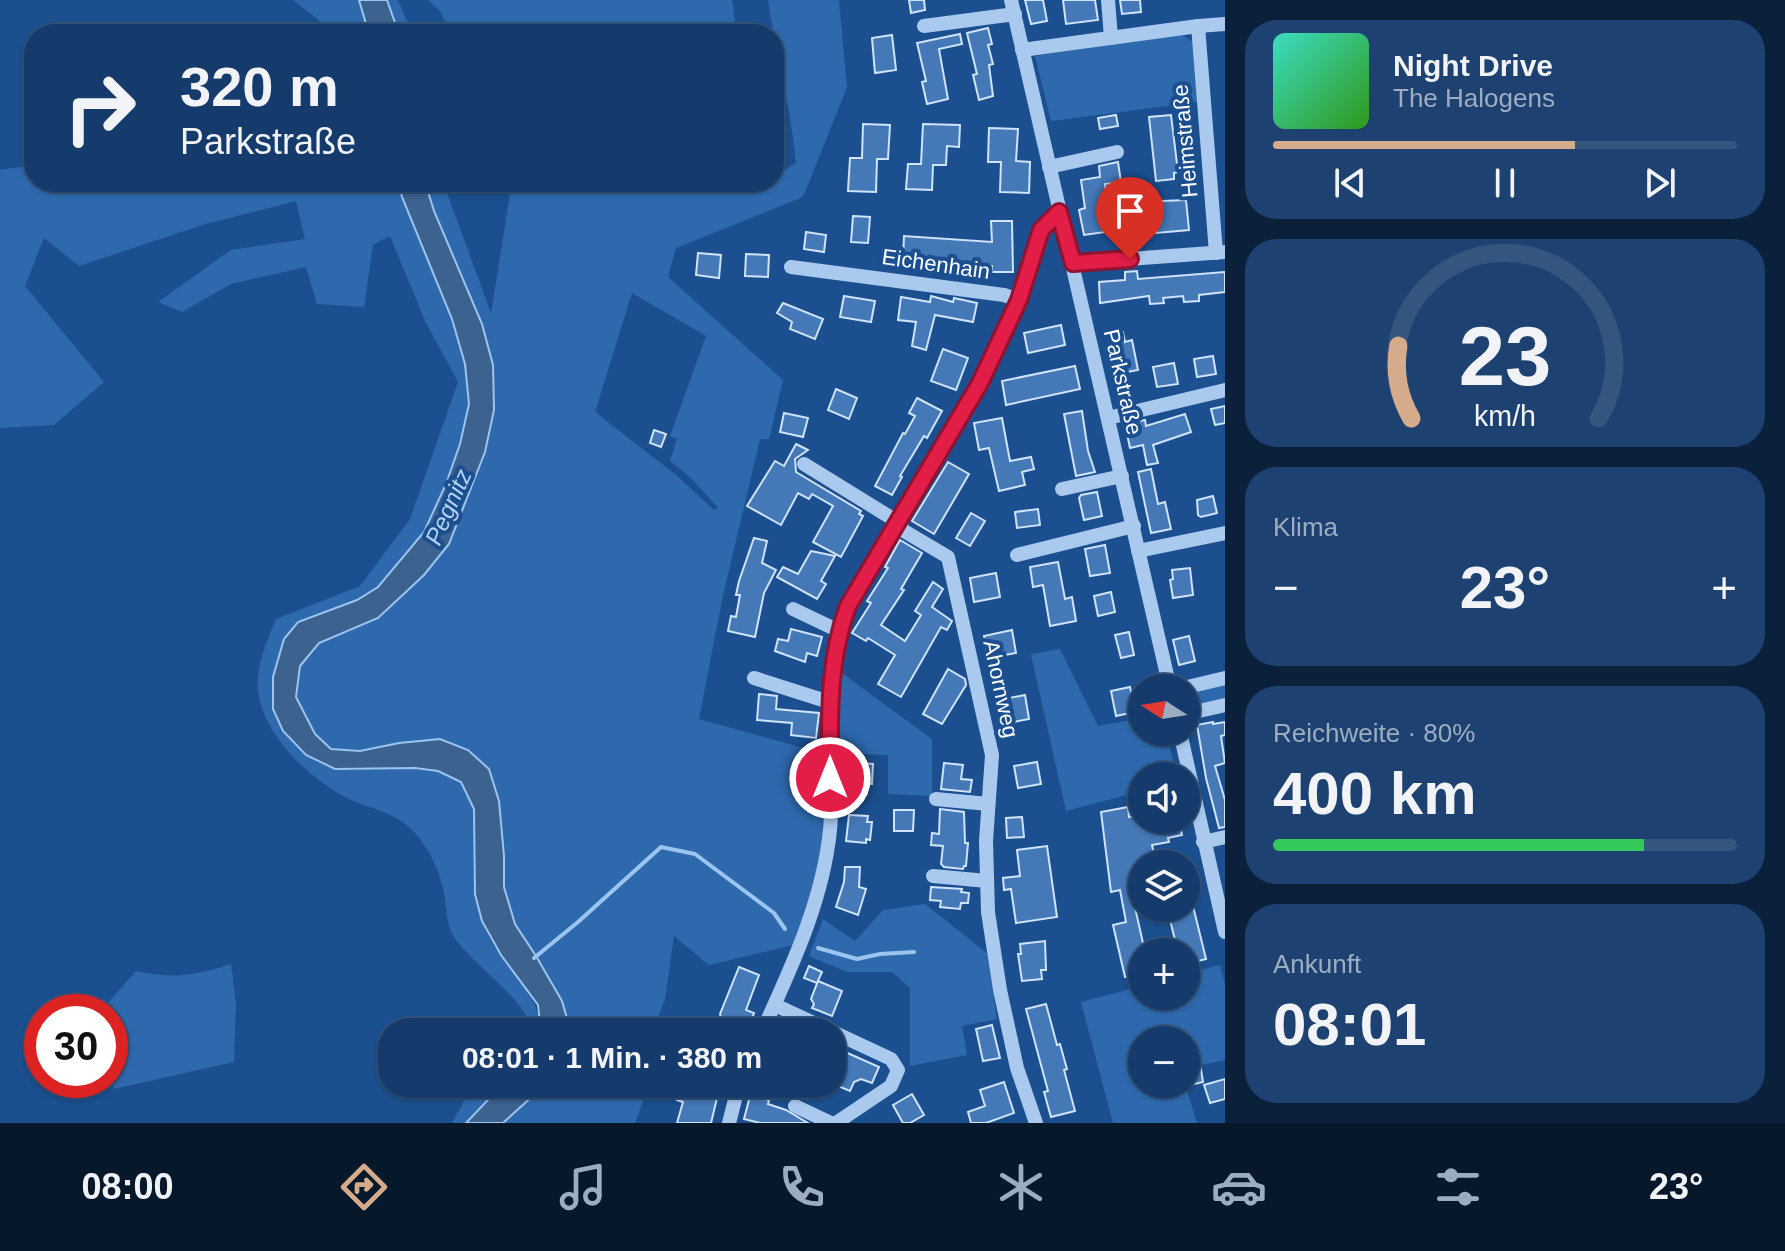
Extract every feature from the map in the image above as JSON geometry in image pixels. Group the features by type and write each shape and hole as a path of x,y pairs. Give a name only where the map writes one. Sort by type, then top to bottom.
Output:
{"street":[{"path":"1108,0 1111,38"},
{"name":"Parkstraße","path":"924,26 1013,7 1167,674"},
{"path":"1022,50 1225,24"},
{"name":"Heimstraße","path":"1198,26 1220,253"},
{"path":"1049,167 1117,152"},
{"path":"769,1018 801,943 818,891 831,829 829,702 832,661 848,606 980,383 1019,300 1041,230 1059,212"},
{"path":"1073,263 1220,253"},
{"name":"Eichenhain","path":"791,267 1004,295 1019,300"},
{"path":"1108,418 1225,390"},
{"name":"Ahornweg","path":"804,464 948,557 992,755 988,804 988,912 1000,990 1017,1068 1036,1123"},
{"path":"1062,489 1122,476"},
{"path":"1017,555 1134,526"},
{"path":"1138,551 1225,533"},
{"path":"793,609 839,631"},
{"path":"754,678 829,702"},
{"path":"1200,684 1225,678"},
{"path":"1200,711 1225,705"},
{"path":"1183,746 1225,932"},
{"path":"936,799 988,804"},
{"path":"1203,842 1225,837"},
{"path":"933,876 987,881"},
{"path":"775,1005 891,1059 898,1070 891,1086 838,1121 795,1106"},
{"path":"729,1123 735,1098"}],"shaded area":[{"path":"293,0 359,0 366,24 323,24"},
{"path":"387,0 398,0 408,24 395,24"},
{"path":"428,0 732,0 736,24 447,24 439,10"},
{"path":"768,0 839,0 847,87 803,197 676,248 668,277 783,380 769,439 760,439 722,600 699,719 825,754 826,828 814,887 793,945 709,965 674,936 665,999 658,1018 567,1018 562,1001 515,924 504,887 499,801 489,769 399,743 360,751 331,749 315,734 296,697 300,666 319,643 378,618 424,575 485,452 463,277 428,192 447,192 491,313 510,192 784,192 784,171 796,163 784,85 784,24 773,24","holes":["632,293 706,336 670,436 677,439 670,461 692,479 718,508 714,510 676,475 595,412"]},
{"path":"1181,34 1192,41 1198,102 1051,121 1035,56"},
{"path":"24,166 24,192 401,192 452,319 465,364 469,404 460,444 446,484 424,532 378,587 357,600 298,622 283,731 307,754 329,767 350,770 421,768 451,775 462,783 475,818 482,921 488,936 525,988 539,1018 528,1018 456,940 448,921 438,873 429,852 416,834 401,821 347,798 315,777 285,748 273,731 259,695 261,662 276,619 360,586 410,519 458,382 426,323 390,236 373,245 364,307 317,304 306,267 231,284 182,312 158,302 231,250 305,239 296,201 206,224 79,266 44,238 25,286 104,382 54,425 0,428 0,170"},
{"path":"1060,649 1098,726 1128,721 1128,746 1169,746 1174,762 1128,762 1128,795 1066,811 1031,654"},
{"path":"839,671 932,739 932,796 888,794 888,755 839,753"},
{"path":"1225,681 1225,698 1200,704 1200,687"},
{"path":"925,904 987,953 997,1019 962,1026 967,1055 910,1066 910,988 892,972 847,972 809,956 823,919 855,941 883,910"},
{"path":"231,964 236,1003 234,1062 128,1086 128,994 116,994 136,971 184,975"},
{"path":"1220,965 1225,984 1225,1060 1200,1065 1200,1026 1128,1026 1128,1098 1189,1098 1197,1123 1113,1123 1081,1002 1128,990 1128,1010 1200,1010 1200,970"},
{"path":"466,1098 490,1098 466,1123 452,1123"},
{"path":"531,1098 644,1098 635,1123 503,1123"}],"water":[{"path":"359,0 387,0 395,24 366,24"},
{"name":"Pegnitz","path":"401,192 428,192 482,324 493,365 494,410 485,452 449,544 424,575 378,618 319,643 300,666 296,697 315,734 331,749 360,751 440,739 468,750 489,769 499,801 504,887 515,924 562,1001 567,1018 539,1018 538,1005 501,955 482,921 475,894 474,809 461,782 438,771 415,768 335,769 306,755 283,731 273,709 273,677 284,639 298,622 357,600 378,587 424,532 446,484 460,444 469,404 465,364 452,319"},
{"path":"490,1098 531,1098 503,1123 466,1123"}],"building":[{"path":"909,0 924,0 925,10 911,13"},
{"path":"1025,0 1043,0 1047,21 1031,24"},
{"path":"1063,0 1095,0 1098,20 1066,24"},
{"path":"1120,0 1140,0 1141,12 1122,14"},
{"path":"988,28 992,44 988,45 993,64 989,65 993,96 979,100 973,75 977,74 967,33"},
{"path":"960,34 962,44 939,49 948,99 927,104 922,82 926,81 917,43"},
{"path":"892,35 896,70 875,73 872,38"},
{"path":"1116,115 1118,126 1100,129 1098,118"},
{"path":"1171,115 1178,172 1174,173 1174,179 1156,181 1149,117"},
{"path":"863,124 890,125 888,159 877,159 876,192 848,191 850,158 862,158"},
{"path":"923,124 960,125 959,147 947,146 946,165 933,165 932,190 906,189 908,164 921,164"},
{"path":"989,128 1018,129 1016,161 1030,162 1029,193 1000,192 1001,162 988,162"},
{"path":"1118,162 1121,182 1105,184 1108,207 1186,200 1189,230 1156,233 1156,225 1084,235 1079,210 1085,208 1081,180 1100,177 1099,166"},
{"path":"853,216 870,217 868,243 851,242"},
{"path":"991,221 1012,221 1013,272 992,272 992,266 903,259 904,236 992,242"},
{"path":"806,232 826,235 824,252 804,249"},
{"path":"698,253 721,255 719,278 696,275"},
{"path":"746,254 769,255 768,277 745,276"},
{"path":"1137,271 1138,279 1225,272 1225,292 1199,295 1199,301 1184,302 1183,296 1163,298 1164,303 1150,304 1149,296 1100,303 1099,282 1125,280 1125,272"},
{"path":"844,296 875,301 871,322 840,317"},
{"path":"931,296 953,302 954,298 977,303 973,322 935,315 926,350 912,346 916,322 898,320 901,297 930,302"},
{"path":"783,303 823,319 815,339 790,329 792,322 777,313"},
{"path":"1061,325 1065,345 1028,353 1024,333"},
{"path":"1123,332 1125,342 1132,340 1138,370 1116,374 1108,334"},
{"path":"943,349 968,358 956,390 931,381"},
{"path":"1213,356 1216,374 1197,377 1194,359"},
{"path":"1174,363 1178,384 1157,387 1153,367"},
{"path":"1075,366 1080,389 1006,405 1002,381"},
{"path":"836,389 857,398 849,419 828,410"},
{"path":"917,398 942,411 900,476 892,495 875,486 915,416 909,413"},
{"path":"1225,406 1225,423 1215,425 1211,409"},
{"path":"1082,411 1088,451 1095,472 1076,476 1064,414"},
{"path":"784,413 808,418 803,437 780,432"},
{"path":"1185,414 1191,432 1153,445 1158,463 1147,465 1143,445 1130,448 1125,424 1145,420 1146,426"},
{"path":"1002,418 1010,461 1031,457 1034,469 1022,472 1025,485 999,491 989,448 979,450 974,423"},
{"path":"654,430 666,434 661,447 650,443"},
{"path":"796,444 808,450 795,459 796,472 861,511 859,514 863,516 841,557 813,542 833,506 812,494 809,499 798,493 781,525 747,506 775,461 784,466"},
{"path":"948,462 969,474 934,534 912,521"},
{"path":"1151,469 1158,504 1165,502 1171,529 1151,533 1138,472"},
{"path":"1097,492 1102,516 1084,520 1079,498"},
{"path":"1213,496 1217,513 1198,515 1197,500"},
{"path":"1038,509 1040,525 1017,528 1015,512"},
{"path":"971,513 985,521 970,546 956,538"},
{"path":"754,538 767,541 762,563 776,570 764,593 755,637 728,631 731,616 736,617 739,581"},
{"path":"900,540 922,553 901,589 904,590 881,625 905,641 921,615 915,611 933,582 943,589 932,607 952,621 947,630 941,627 901,697 878,684 895,655 868,638 866,641 852,633 871,603 867,601 888,568 885,567"},
{"path":"1105,545 1110,573 1090,576 1085,549"},
{"path":"811,551 835,556 821,581 826,584 817,599 777,577 783,567 798,574"},
{"path":"1058,562 1065,599 1072,597 1076,621 1050,626 1043,585 1033,587 1030,567"},
{"path":"1190,568 1193,595 1173,598 1172,570"},
{"path":"996,573 1000,597 974,602 970,578"},
{"path":"1111,592 1115,612 1098,616 1094,596"},
{"path":"791,629 822,637 817,656 807,653 805,662 775,651 778,639 788,641"},
{"path":"1012,630 1016,653 988,658 984,636"},
{"path":"1129,632 1134,655 1121,658 1115,635"},
{"path":"1189,636 1195,661 1179,665 1173,640"},
{"path":"948,669 965,679 966,685 942,724 923,714"},
{"path":"1128,687 1128,713 1116,716 1111,691"},
{"path":"759,694 777,696 776,709 819,713 816,738 791,735 792,723 757,720"},
{"path":"1025,695 1029,719 1003,724 999,700"},
{"path":"1225,722 1225,735 1221,736 1225,763 1215,766 1225,800 1225,827 1219,828 1206,778 1200,724"},
{"path":"849,762 873,764 872,784 867,783 866,794 853,793 854,782 848,782"},
{"path":"1037,762 1041,784 1018,788 1014,766"},
{"path":"944,763 963,765 961,779 972,780 970,792 941,789"},
{"path":"1128,807 1128,834 1182,835 1168,838 1169,842 1152,845 1153,850 1128,850 1128,922 1138,922 1142,938 1128,938 1128,976 1125,977 1113,925 1126,922 1120,890 1111,892 1101,812"},
{"path":"940,809 964,812 965,843 968,843 963,869 944,867 941,864 943,846 931,845 932,833 939,834"},
{"path":"894,810 914,810 913,831 894,831"},
{"path":"849,815 868,816 867,822 872,822 870,840 866,839 866,843 846,841"},
{"path":"1022,817 1024,837 1007,838 1006,818"},
{"path":"1047,846 1057,917 1016,923 1011,889 1004,890 1003,878 1020,876 1017,850"},
{"path":"845,867 860,867 859,887 866,889 858,915 836,907"},
{"path":"931,887 962,889 961,892 969,893 968,903 961,903 960,909 940,907 941,901 930,900"},
{"path":"1170,922 1197,922 1206,959 1200,960 1200,938 1174,938"},
{"path":"1045,941 1046,970 1041,970 1042,979 1022,981 1018,954 1021,954 1020,944"},
{"path":"809,966 822,972 817,983 804,978"},
{"path":"739,967 759,975 746,1010 754,1013 752,1018 721,1018"},
{"path":"818,981 842,991 832,1016 812,1008 814,1004 811,999"},
{"path":"1046,1004 1067,1069 1064,1070 1075,1111 1051,1117 1044,1092 1048,1091 1026,1009"},
{"path":"992,1025 1000,1058 983,1061 976,1029"},
{"path":"846,1052 879,1067 872,1083 861,1079 854,1082 850,1091 846,1089"},
{"path":"1225,1079 1225,1099 1210,1103 1204,1085"},
{"path":"1004,1082 1014,1113 986,1123 971,1123 968,1112 985,1106 980,1090"},
{"path":"912,1094 924,1115 910,1123 903,1123 893,1105"},
{"path":"717,1098 711,1123 677,1123 683,1102 677,1100"},
{"path":"749,1098 760,1098 769,1100 768,1104 808,1123 760,1123 744,1119"}],"waterway":[{"path":"534,958 661,847 695,854 774,913 785,929"},
{"path":"818,948 857,959 914,952"}],"route":[{"path":"830,778 832,661 848,606 980,383 1019,300 1041,230 1059,212 1073,263 1130,259"}]}
